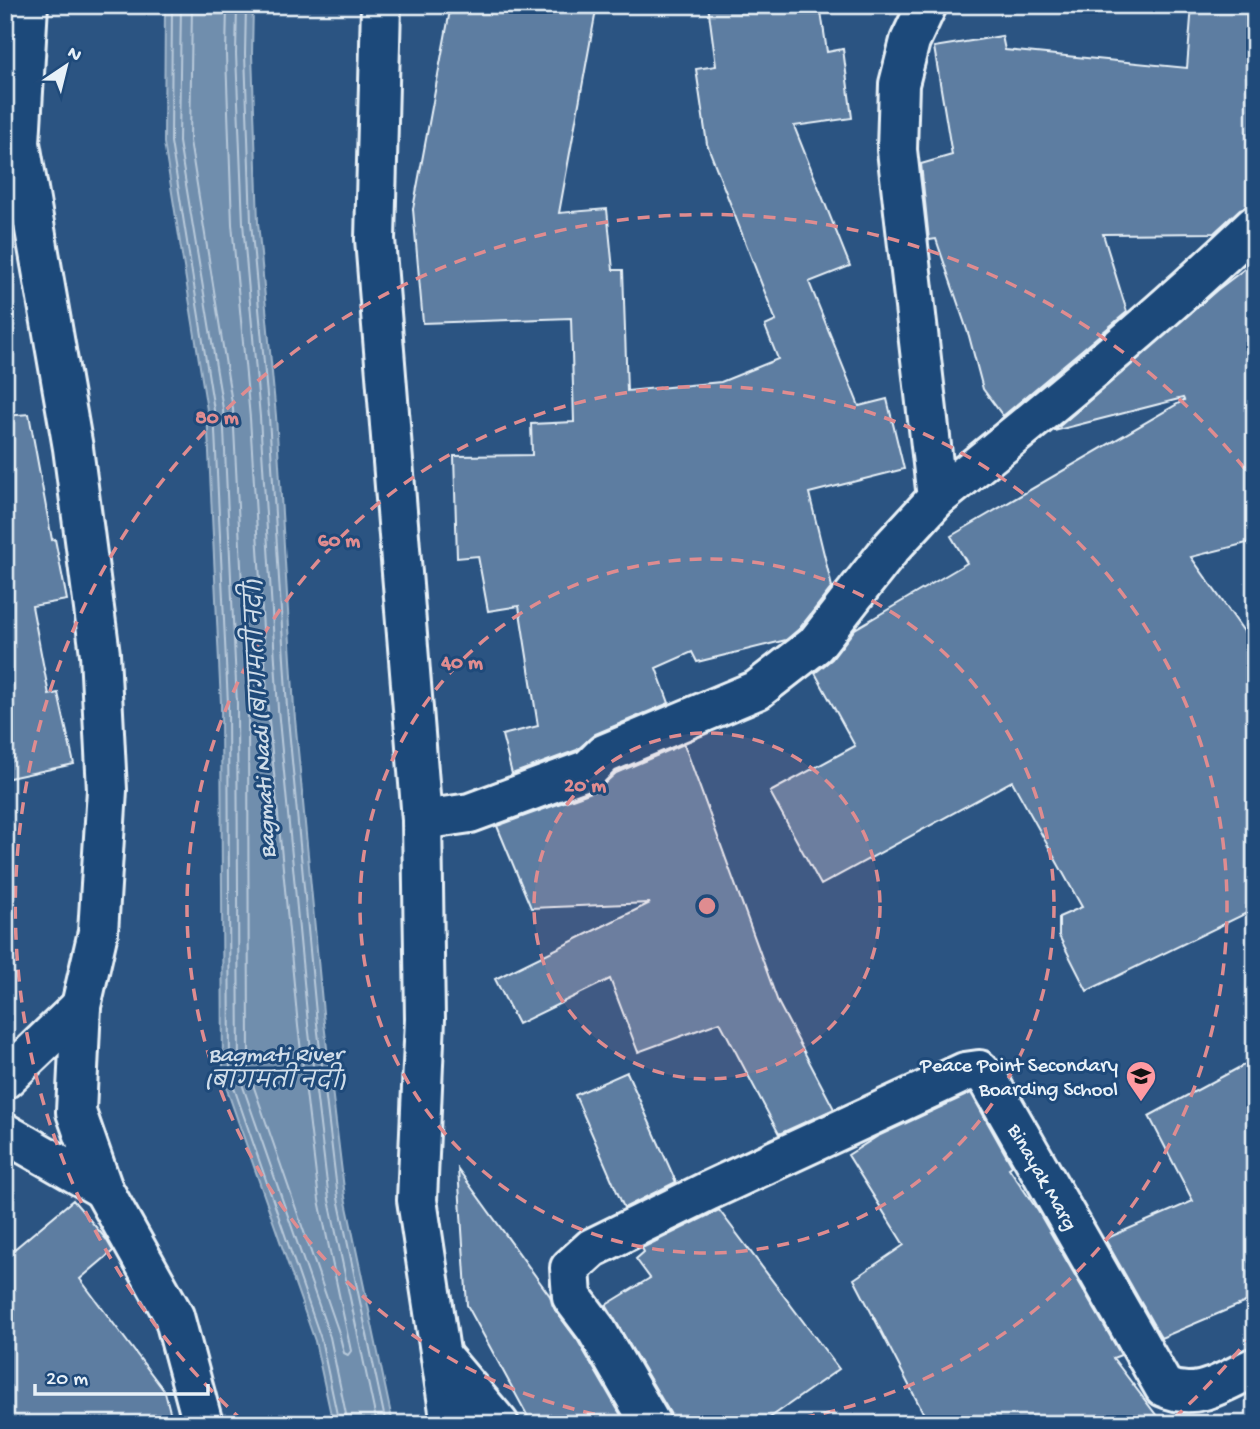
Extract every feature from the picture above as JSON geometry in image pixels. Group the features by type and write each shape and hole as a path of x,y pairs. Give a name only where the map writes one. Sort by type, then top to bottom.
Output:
{"street":[{"path":"28,5 20,143 73,448 100,654 106,803 98,932 81,1006 76,1112 103,1189 174,1316 203,1424"},
{"path":"381,5 375,239 422,820 425,1019 417,1200 451,1424"},
{"path":"927,5 910,41 899,84 897,150 937,498"},
{"path":"422,820 470,813 589,769 604,754 757,690 814,645 891,548 937,498 1093,372 1255,226"},
{"path":"5,1079 81,1006"},
{"name":"Binayak Marg","path":"651,1424 596,1329 572,1297 570,1268 592,1248 708,1191 953,1077 979,1070 988,1079 1164,1388 1178,1394 1198,1393 1255,1367"},
{"path":"5,1133 103,1189"},
{"path":"442,1357 499,1424"}],"water":[{"name":"Bagmati River (बागमती नदी)","path":"165,5 253,5 252,54 258,222 276,416 294,708 324,1023 345,1197 393,1424 333,1424 315,1341 223,1078 221,704 207,410 164,143"}],"building":[{"path":"451,5 597,5 559,213 607,209 613,270 623,270 627,391 721,382 778,359 765,326 776,321 707,144 696,69 716,66 708,5 820,5 827,52 843,49 852,118 794,126 850,266 809,282 859,406 887,399 904,469 809,493 832,587 799,629 786,640 697,662 692,652 656,668 669,703 595,734 577,750 512,774 502,735 538,726 519,606 488,611 478,556 457,558 454,456 532,455 531,424 574,422 571,318 423,323 413,209"},
{"path":"1192,5 1255,5 1255,204 1240,209 1214,233 1103,234 1127,312 1003,416 983,389 969,336 936,239 929,240 921,164 952,155 934,47 1002,36 1005,50 1187,68"},
{"path":"1255,261 1255,541 1191,557 1255,647 1255,909 1087,991 1059,936 1059,917 1082,907 1012,781 821,885 770,792 855,746 815,673 832,659 855,629 967,563 951,536 1184,400 1183,398 1054,431 1217,290"},
{"path":"29,414 52,540 55,539 67,600 32,606 49,695 58,693 74,764 5,779 5,416"},
{"path":"684,744 778,1002 834,1109 779,1134 720,1022 638,1052 610,979 518,1024 495,979 650,903 531,908 497,826 597,790 616,773"},
{"path":"1255,1059 1255,1298 1161,1338 1105,1239 1193,1201 1149,1116"},
{"path":"627,1072 676,1182 624,1208 575,1095"},
{"path":"971,1093 1012,1166 1009,1168 1038,1211 1121,1355 1113,1358 1163,1424 929,1424 854,1279 904,1245 848,1155 878,1136"},
{"path":"458,1169 550,1296 555,1310 578,1341 626,1424 532,1424 467,1305"},
{"path":"73,1200 113,1251 80,1279 165,1392 173,1424 5,1424 5,1257"},
{"path":"719,1210 839,1369 761,1424 673,1424 670,1413 606,1305 650,1278 636,1259 644,1252 642,1248"}],"place":[{"name":"Peace Point Secondary Boarding School","path":"1141,1103"}],"water label":[{"name":"Bagmati Nadi (बागमती नदी)","path":"259,719"}]}
